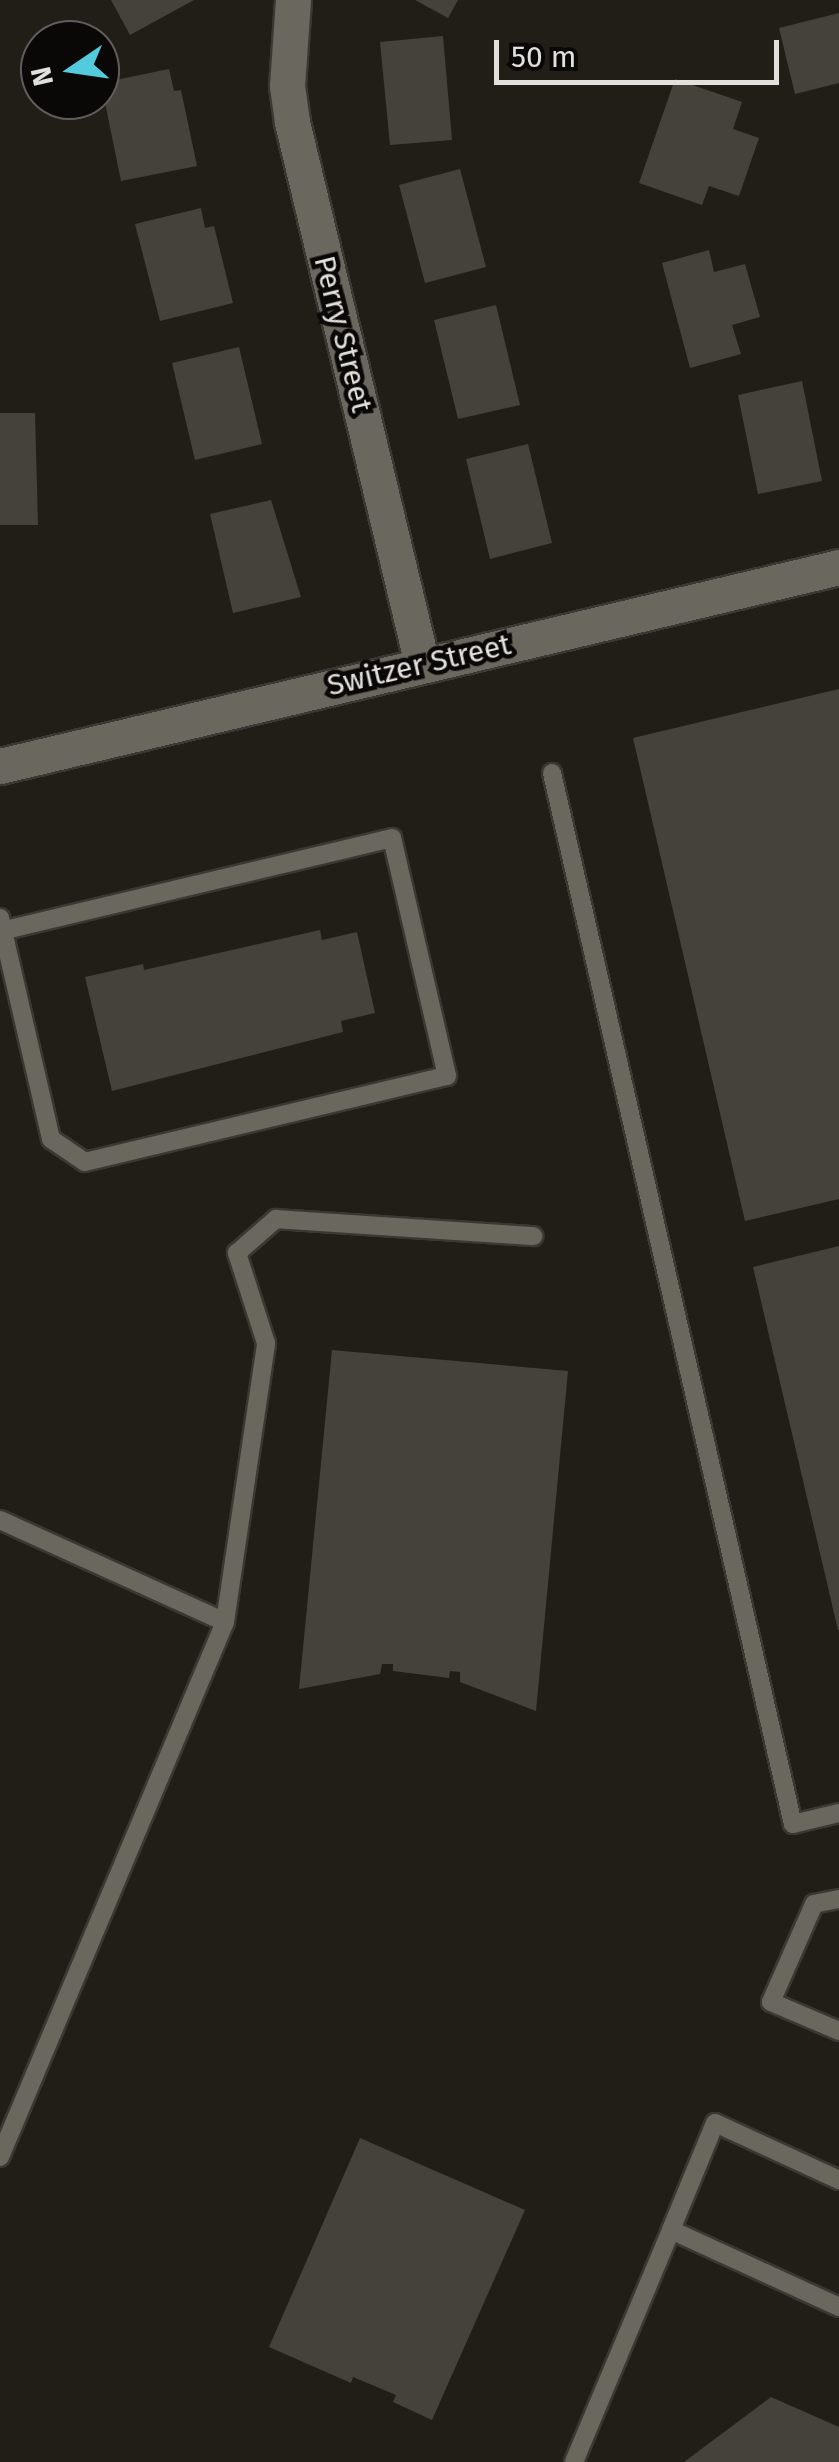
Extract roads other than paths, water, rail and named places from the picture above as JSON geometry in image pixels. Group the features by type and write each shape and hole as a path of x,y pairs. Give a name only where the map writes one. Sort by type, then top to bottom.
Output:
{"street":[{"name":"Perry Street","path":"292,0 287,86 292,122 422,664"},
{"name":"Switzer Street","path":"0,766 839,567"}],"lane":[{"path":"552,774 793,1824 839,1813"},
{"path":"392,838 447,1076 85,1162 51,1139 2,925 392,838"},
{"path":"0,2157 224,1622 266,1343 237,1253 276,1219 533,1236"},
{"path":"0,1520 224,1622"},
{"path":"839,1899 814,1904 771,2002 839,2031"},
{"path":"574,2462 715,2123 839,2180"},
{"path":"670,2230 839,2307"}]}
